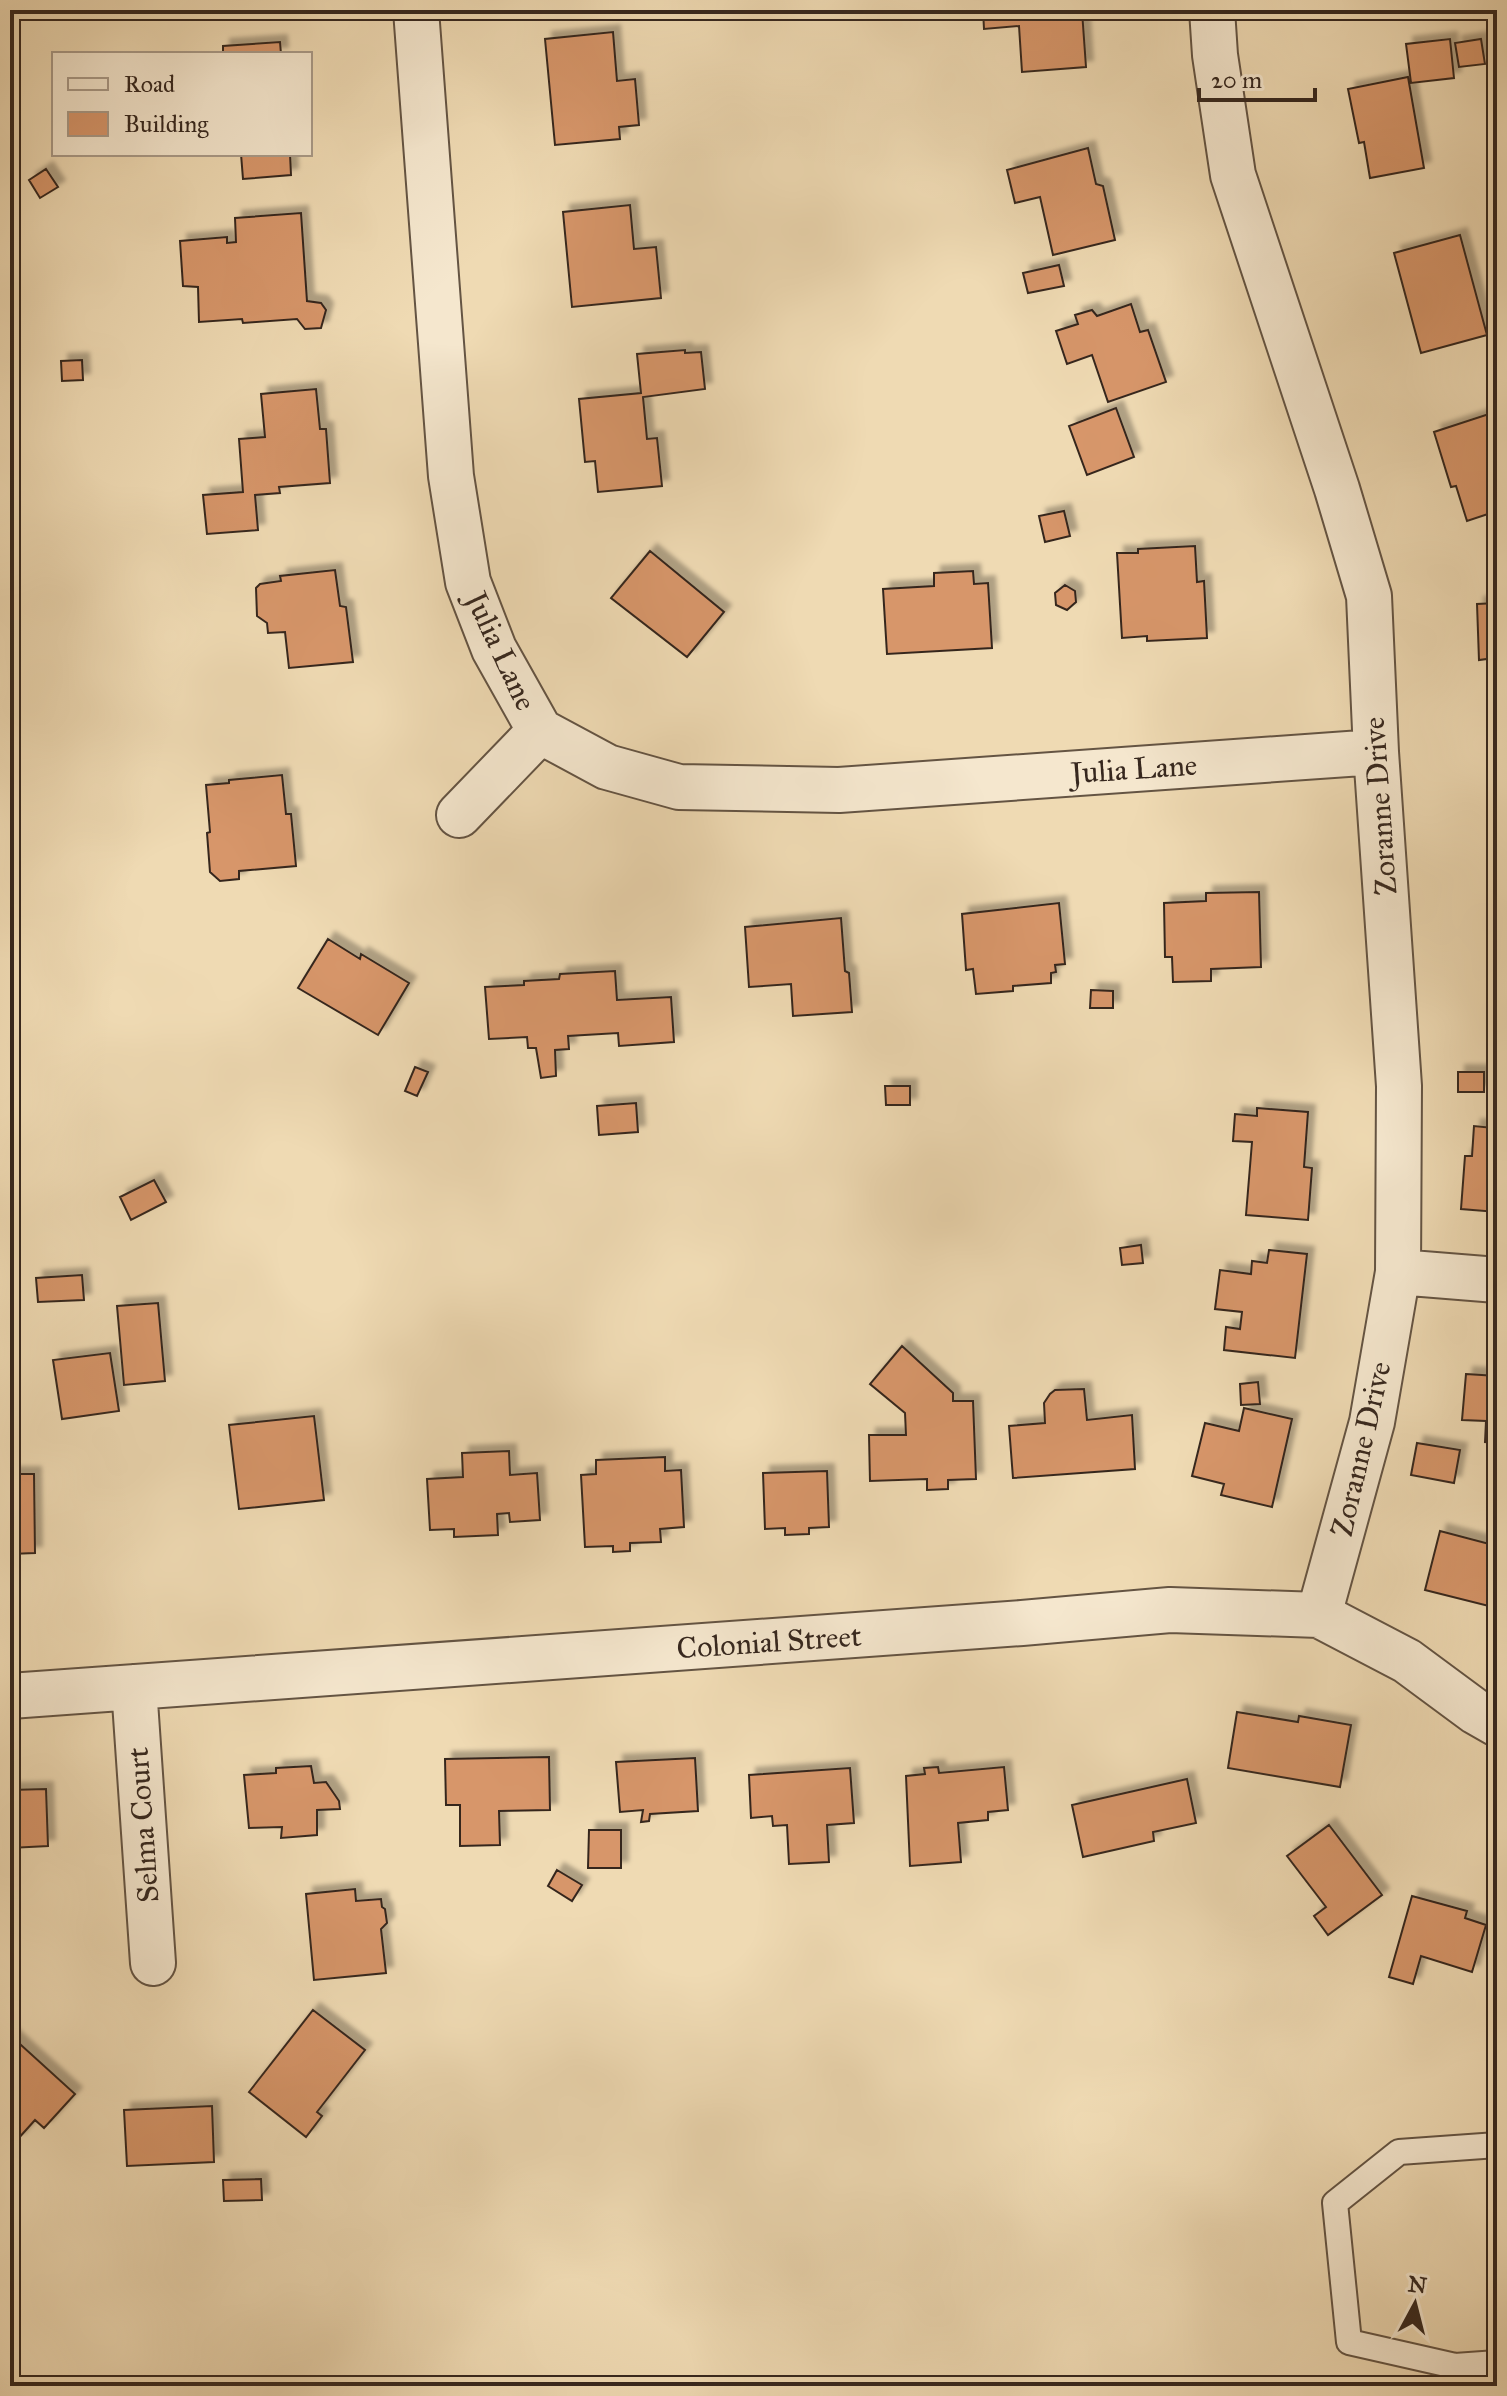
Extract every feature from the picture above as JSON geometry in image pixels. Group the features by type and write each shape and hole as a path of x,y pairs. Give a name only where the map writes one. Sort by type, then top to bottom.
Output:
{"street":[{"name":"Julia Lane","path":"416,10 451,476 468,582 494,649 540,731 607,767 679,787 839,790 1376,752"},
{"name":"Zoranne Drive","path":"1212,10 1215,55 1233,175 1337,489 1369,596 1376,752 1399,1086 1398,1272 1372,1422 1319,1615"},
{"path":"459,815 540,731"},
{"path":"1398,1272 1497,1280"},
{"name":"Colonial Street","path":"10,1696 990,1626 1163,1610 1319,1615 1407,1661 1497,1724"},
{"name":"Selma Court","path":"134,1687 153,1963"}],"lane":[{"path":"1497,2145 1399,2152 1335,2203 1349,2342 1455,2366 1497,2363"}],"building":[{"path":"983,10 1082,11 1086,67 1022,72 1019,26 984,29"},
{"path":"613,32 617,81 635,79 639,125 619,127 620,139 555,145 545,39"},
{"path":"1450,39 1454,78 1411,83 1406,44"},
{"path":"1481,39 1485,64 1459,67 1455,43"},
{"path":"280,42 281,52 223,52 223,46"},
{"path":"1408,77 1424,168 1370,178 1364,142 1359,143 1348,89"},
{"path":"1088,148 1096,184 1103,186 1115,240 1053,255 1040,197 1015,203 1007,170"},
{"path":"241,156 290,156 291,175 243,179"},
{"path":"46,169 58,187 40,198 29,180"},
{"path":"630,205 634,249 656,247 661,298 572,307 563,212"},
{"path":"301,213 307,301 321,303 326,310 321,328 305,329 297,319 199,322 198,287 183,286 180,241 227,237 227,243 236,242 235,218"},
{"path":"1460,235 1487,335 1421,353 1394,253"},
{"path":"1059,265 1064,286 1028,293 1023,273"},
{"path":"1131,304 1140,332 1148,330 1166,382 1108,402 1092,355 1067,364 1056,331 1078,324 1075,315 1092,310 1097,316"},
{"path":"685,350 685,353 701,352 705,389 643,397 647,439 657,438 662,486 598,492 595,461 585,462 579,399 641,393 637,354"},
{"path":"82,360 83,380 62,381 61,361"},
{"path":"316,389 320,429 326,429 330,483 279,487 280,493 255,495 258,530 207,534 203,495 243,492 239,439 265,437 261,394"},
{"path":"1116,408 1134,457 1087,475 1069,426"},
{"path":"1495,412 1497,511 1467,521 1456,486 1451,487 1434,432"},
{"path":"1064,511 1070,536 1045,542 1039,516"},
{"path":"1195,546 1197,582 1204,581 1207,638 1147,641 1147,636 1122,638 1117,553"},
{"path":"650,551 724,612 687,657 611,598"},
{"path":"335,570 340,606 346,607 353,662 289,668 285,632 268,633 267,623 257,616 256,588 260,584 281,581 280,576"},
{"path":"973,571 974,584 988,583 992,648 887,654 883,589 934,586 934,573"},
{"path":"1065,585 1075,591 1076,602 1067,610 1056,605 1055,593"},
{"path":"1497,603 1497,697 1487,697 1487,659 1479,660 1477,604"},
{"path":"282,775 286,814 291,814 296,866 239,871 239,879 220,881 210,872 206,785"},
{"path":"1259,892 1261,967 1211,969 1211,981 1173,982 1172,957 1165,957 1164,903 1206,901 1206,893"},
{"path":"1059,903 1065,964 1055,965 1056,972 1051,973 1051,983 1013,986 1013,991 976,994 973,969 966,970 962,914"},
{"path":"841,918 852,1012 793,1016 791,984 749,987 745,927"},
{"path":"328,939 360,959 361,954 409,983 378,1035 298,988"},
{"path":"615,971 617,1000 671,997 674,1042 619,1046 618,1033 568,1036 569,1049 555,1050 556,1076 541,1078 536,1048 528,1048 527,1037 489,1039 485,987 559,979 560,974"},
{"path":"1091,990 1113,991 1113,1008 1090,1008"},
{"path":"415,1067 428,1072 417,1096 405,1091"},
{"path":"1458,1072 1484,1072 1484,1092 1458,1092"},
{"path":"885,1086 910,1086 910,1105 886,1105"},
{"path":"636,1103 638,1132 599,1135 597,1106"},
{"path":"1257,1108 1308,1112 1304,1167 1312,1168 1308,1220 1246,1215 1252,1142 1233,1141 1235,1114 1257,1116"},
{"path":"1495,1124 1497,1212 1461,1209 1465,1156 1472,1156 1474,1126 1493,1128"},
{"path":"154,1180 166,1202 131,1220 120,1197"},
{"path":"1141,1245 1143,1263 1122,1265 1120,1248"},
{"path":"1269,1250 1307,1254 1295,1358 1224,1350 1226,1327 1240,1329 1242,1312 1215,1309 1220,1270 1251,1274 1252,1261 1267,1263"},
{"path":"82,1275 84,1300 38,1302 36,1278"},
{"path":"158,1303 165,1381 124,1385 117,1306"},
{"path":"902,1346 953,1393 953,1401 973,1401 976,1479 948,1480 948,1489 927,1490 927,1479 870,1481 869,1435 906,1435 905,1413 870,1384"},
{"path":"110,1353 119,1411 62,1419 53,1360"},
{"path":"1466,1374 1497,1376 1497,1443 1485,1442 1486,1421 1462,1420"},
{"path":"1258,1382 1260,1404 1241,1405 1240,1384"},
{"path":"1084,1389 1087,1420 1132,1415 1135,1469 1013,1478 1009,1426 1045,1423 1044,1403 1050,1394 1055,1390"},
{"path":"1244,1408 1292,1419 1272,1507 1221,1495 1224,1484 1192,1476 1205,1423 1239,1431"},
{"path":"314,1416 324,1500 239,1509 229,1425"},
{"path":"1417,1443 1460,1450 1454,1483 1411,1475"},
{"path":"509,1451 510,1475 537,1473 540,1520 510,1522 509,1513 497,1514 498,1535 454,1537 454,1529 430,1530 427,1479 463,1477 462,1453"},
{"path":"665,1457 665,1471 681,1470 684,1527 660,1529 661,1542 630,1543 630,1551 613,1552 613,1546 585,1547 581,1475 596,1474 596,1460"},
{"path":"827,1471 829,1527 809,1528 809,1534 785,1535 785,1528 765,1529 763,1473"},
{"path":"10,1474 34,1474 35,1553 10,1554"},
{"path":"1440,1531 1497,1546 1497,1608 1425,1590"},
{"path":"1237,1712 1298,1722 1299,1716 1351,1725 1340,1787 1228,1768"},
{"path":"549,1757 550,1810 499,1811 500,1845 460,1846 460,1805 446,1805 445,1759"},
{"path":"695,1758 698,1811 650,1814 649,1821 641,1822 643,1810 620,1812 616,1762"},
{"path":"311,1766 314,1783 326,1782 339,1801 340,1809 317,1810 317,1835 281,1838 282,1827 249,1828 244,1775 276,1773 276,1768"},
{"path":"938,1767 939,1773 1004,1767 1008,1810 988,1812 988,1820 958,1823 961,1862 910,1866 906,1776 925,1774 924,1768"},
{"path":"850,1768 854,1823 827,1825 829,1862 789,1864 787,1825 773,1826 772,1816 751,1818 749,1775"},
{"path":"1187,1779 1196,1823 1153,1832 1154,1841 1083,1857 1072,1805"},
{"path":"46,1789 48,1846 10,1848 10,1790"},
{"path":"1329,1825 1382,1895 1328,1935 1314,1916 1326,1907 1287,1856"},
{"path":"589,1830 621,1830 621,1868 588,1868"},
{"path":"557,1870 582,1885 572,1901 548,1886"},
{"path":"355,1889 356,1901 381,1899 385,1909 387,1923 381,1929 386,1973 314,1980 306,1894"},
{"path":"1412,1896 1467,1911 1465,1918 1486,1925 1472,1972 1421,1956 1413,1984 1389,1977"},
{"path":"313,2010 365,2050 317,2112 322,2116 306,2137 249,2092"},
{"path":"10,2035 75,2094 44,2128 35,2120 17,2140 10,2134"},
{"path":"212,2106 214,2162 127,2166 124,2110"},
{"path":"261,2179 262,2200 224,2201 223,2180"}]}
